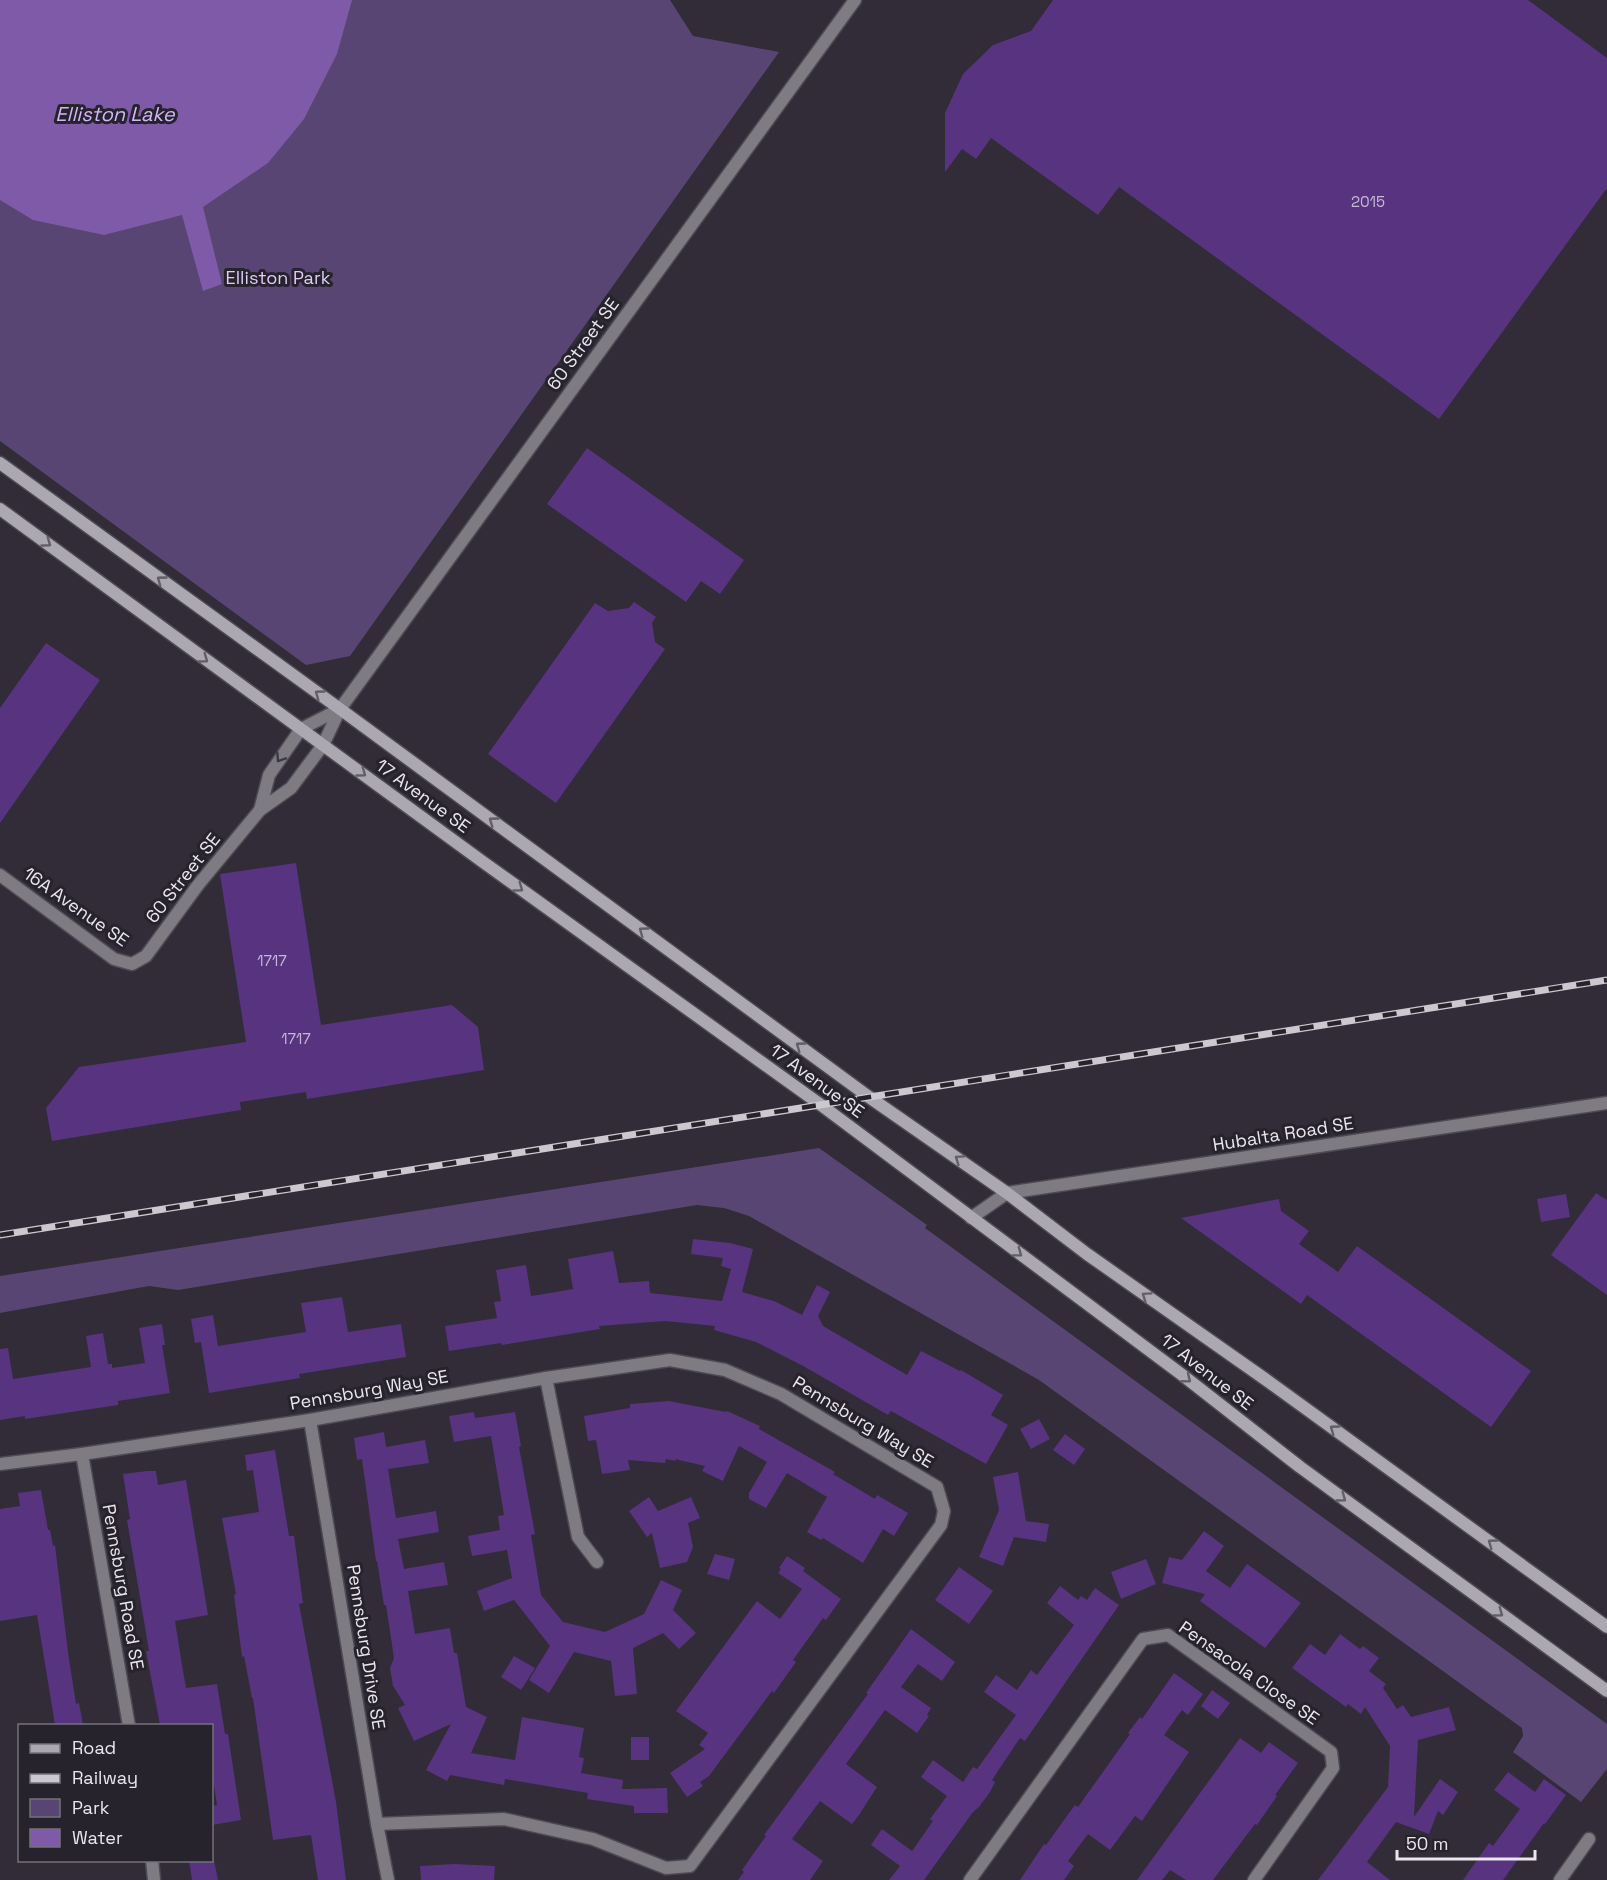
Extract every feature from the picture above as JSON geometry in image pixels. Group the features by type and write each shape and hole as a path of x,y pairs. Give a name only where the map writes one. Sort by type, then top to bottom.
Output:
{"main road":[{"name":"17 Avenue SE","path":"0,463 860,1090 1007,1192 1087,1254 1607,1627"},
{"name":"17 Avenue SE","path":"0,508 821,1105 1181,1374 1300,1467 1607,1691"}],"street":[{"name":"60 Street SE","path":"132,964 146,956 198,885 260,810 291,788 323,745 340,709 855,0"},
{"name":"60 Street SE","path":"260,810 269,775 301,729 340,709"},
{"name":"16A Avenue SE","path":"0,875 114,959 132,964"},
{"name":"Hubalta Road SE","path":"971,1218 1007,1192 1607,1103"},
{"name":"Pennsburg Way SE","path":"0,1464 82,1454 310,1419 546,1378 670,1360 725,1370 781,1394 937,1487 944,1511 941,1525 690,1866 666,1868 594,1839 504,1819 377,1824"},
{"path":"546,1378 578,1537 597,1562"},
{"name":"Pennsburg Drive SE","path":"310,1419 388,1880"},
{"name":"Pennsburg Road SE","path":"82,1454 129,1724"},
{"name":"Pensacola Close SE","path":"970,1880 1143,1639 1168,1635 1331,1752 1333,1768 1254,1880"},
{"path":"1560,1880 1589,1839"},
{"path":"152,1862 154,1880"}],"green space":[{"name":"Elliston Park","path":"0,0 670,0 693,36 779,52 350,656 306,665 0,441"},
{"path":"819,1148 927,1225 925,1228 1607,1724 1607,1769 1581,1802 1513,1752 1523,1736 1522,1728 1039,1380 749,1216 724,1208 697,1205 178,1290 149,1286 0,1313 0,1276"}],"water":[{"name":"Elliston Lake","path":"0,0 352,0 337,54 304,119 268,163 203,207 222,284 203,291 182,215 104,235 33,220 0,200"}],"building":[{"path":"1053,0 1528,0 1607,58 1607,188 1439,419 1119,187 1098,215 991,138 976,159 962,149 945,172 945,113 963,74 993,45 1031,31"},
{"path":"587,448 744,560 720,594 701,581 686,602 547,504"},
{"path":"634,602 656,617 652,623 655,642 665,649 556,803 488,754 595,603 608,611 629,608"},
{"path":"46,643 100,680 0,823 0,708"},
{"path":"296,863 321,1025 452,1005 478,1027 484,1070 307,1099 306,1092 240,1102 241,1110 52,1141 46,1108 79,1067 246,1042 220,874"},
{"path":"1596,1193 1607,1200 1607,1295 1551,1255"},
{"path":"1566,1194 1570,1217 1541,1222 1537,1199"},
{"path":"1279,1199 1281,1211 1309,1231 1299,1244 1338,1272 1357,1246 1531,1371 1491,1427 1307,1295 1301,1304 1181,1218"},
{"path":"693,1239 730,1243 753,1249 742,1292 774,1301 802,1315 817,1285 830,1292 818,1316 823,1326 907,1375 921,1351 961,1370 1003,1395 991,1415 1008,1425 986,1464 891,1411 888,1415 805,1367 756,1342 714,1330 715,1326 665,1321 599,1326 600,1329 449,1351 445,1326 497,1318 494,1302 501,1301 496,1270 526,1265 531,1296 538,1295 573,1289 568,1259 613,1251 619,1283 649,1281 650,1293 722,1301 731,1269 721,1266 723,1258 691,1254"},
{"path":"342,1297 348,1332 401,1324 406,1357 299,1374 300,1378 209,1393 201,1342 195,1343 191,1319 213,1315 218,1346 306,1332 301,1303"},
{"path":"162,1324 165,1345 162,1345 170,1393 118,1401 118,1405 25,1419 25,1416 0,1420 0,1349 8,1348 13,1379 91,1367 86,1336 103,1333 108,1364 112,1364 112,1368 145,1363 139,1328"},
{"path":"669,1401 727,1411 760,1426 759,1429 835,1472 833,1474 875,1499 877,1495 908,1513 894,1536 883,1529 863,1563 823,1538 821,1540 807,1532 827,1497 787,1473 766,1508 749,1499 749,1493 767,1462 739,1446 723,1481 702,1471 705,1466 675,1459 676,1461 666,1459 665,1463 628,1460 630,1470 602,1474 596,1440 588,1441 584,1416 630,1408 630,1404"},
{"path":"474,1412 475,1418 515,1412 535,1534 531,1535 541,1595 563,1622 605,1632 644,1614 661,1580 682,1590 673,1610 696,1633 679,1649 663,1633 633,1648 637,1694 615,1696 611,1661 574,1652 549,1693 529,1680 550,1646 514,1600 484,1611 477,1591 512,1578 507,1550 472,1556 468,1536 500,1530 498,1516 504,1515 491,1436 454,1442 449,1416"},
{"path":"1039,1419 1050,1439 1031,1449 1020,1429"},
{"path":"384,1432 386,1447 425,1440 429,1463 388,1469 396,1518 436,1511 439,1532 398,1539 404,1569 444,1562 448,1585 408,1591 415,1634 450,1628 454,1653 457,1653 466,1707 487,1717 471,1753 515,1760 522,1717 584,1728 579,1757 584,1758 581,1773 623,1780 622,1789 667,1788 668,1813 634,1813 634,1806 587,1799 588,1793 505,1779 504,1785 450,1775 447,1781 426,1770 451,1724 414,1741 398,1708 405,1705 393,1686 390,1668 394,1658 386,1605 384,1605 376,1561 362,1459 357,1460 354,1438"},
{"path":"1065,1434 1085,1449 1074,1465 1053,1450"},
{"path":"275,1450 289,1536 294,1536 303,1603 299,1604 336,1802 346,1880 318,1880 311,1835 273,1840 253,1698 244,1656 242,1657 234,1595 236,1594 222,1518 259,1512 253,1470 247,1471 245,1455"},
{"path":"156,1471 158,1485 186,1480 208,1615 175,1621 182,1665 186,1688 217,1684 225,1734 228,1734 241,1820 213,1825 213,1806 217,1805 213,1779 213,1724 160,1724 146,1651 149,1651 127,1520 130,1519 123,1474"},
{"path":"1018,1472 1026,1521 1049,1524 1046,1542 1014,1537 1003,1566 979,1557 999,1510 993,1477"},
{"path":"41,1490 48,1530 50,1530 53,1546 55,1545 76,1704 79,1703 83,1724 55,1724 37,1615 0,1621 0,1509 20,1506 18,1493"},
{"path":"649,1497 658,1511 691,1497 700,1518 688,1523 693,1547 687,1562 660,1568 652,1533 647,1537 629,1511"},
{"path":"1204,1531 1224,1546 1206,1571 1230,1588 1247,1564 1301,1603 1265,1648 1200,1601 1205,1594 1162,1583 1169,1557 1182,1560"},
{"path":"715,1554 735,1559 729,1580 707,1574"},
{"path":"787,1556 805,1568 803,1571 841,1599 826,1620 823,1618 793,1660 796,1662 774,1693 772,1691 709,1776 700,1782 703,1786 687,1797 670,1773 705,1749 699,1745 708,1733 676,1711 757,1601 780,1619 802,1589 778,1573"},
{"path":"1146,1559 1156,1584 1121,1599 1111,1572"},
{"path":"959,1567 993,1591 969,1624 935,1600"},
{"path":"1060,1586 1078,1600 1081,1596 1087,1600 1095,1588 1119,1605 1025,1741 1020,1738 992,1780 995,1782 990,1792 924,1880 889,1880 900,1866 871,1845 882,1829 912,1851 933,1821 930,1819 947,1796 921,1777 933,1760 963,1782 973,1767 977,1769 1016,1715 984,1692 996,1675 1017,1690 1031,1670 1037,1675 1074,1625 1047,1603"},
{"path":"911,1629 955,1662 942,1681 918,1664 901,1687 931,1708 927,1715 929,1716 917,1733 885,1710 846,1764 877,1787 859,1815 852,1824 820,1801 792,1839 823,1861 810,1880 738,1880 744,1872 742,1870 766,1836 764,1835 868,1694 866,1693"},
{"path":"1340,1634 1360,1649 1363,1646 1379,1658 1369,1671 1386,1684 1383,1688 1397,1709 1403,1705 1411,1717 1449,1707 1456,1730 1418,1740 1414,1817 1440,1779 1458,1792 1443,1815 1438,1811 1429,1834 1396,1822 1367,1862 1390,1880 1318,1880 1388,1787 1390,1746 1365,1707 1361,1714 1348,1704 1346,1707 1292,1668 1310,1644 1325,1655"},
{"path":"514,1656 535,1668 521,1690 501,1677"},
{"path":"1174,1673 1203,1694 1188,1715 1182,1710 1164,1735 1189,1752 1142,1821 1135,1816 1110,1850 1088,1834 1068,1861 1074,1866 1064,1880 1020,1880 1044,1844 1046,1845 1075,1805 1078,1807 1130,1734 1128,1733 1140,1717 1142,1719"},
{"path":"1212,1690 1230,1703 1218,1719 1201,1706"},
{"path":"631,1737 649,1737 649,1760 631,1760"},
{"path":"1240,1738 1261,1753 1269,1742 1298,1763 1257,1825 1255,1824 1213,1880 1186,1880 1170,1870 1162,1880 1137,1880"},
{"path":"1508,1772 1535,1792 1544,1779 1566,1795 1503,1880 1463,1880 1489,1843 1493,1846 1520,1809 1494,1790"},
{"path":"214,1860 218,1880 192,1880 189,1862 213,1862"},
{"path":"455,1864 495,1866 494,1880 421,1880 420,1866"}],"railway":[{"path":"0,1235 1607,980"}]}
